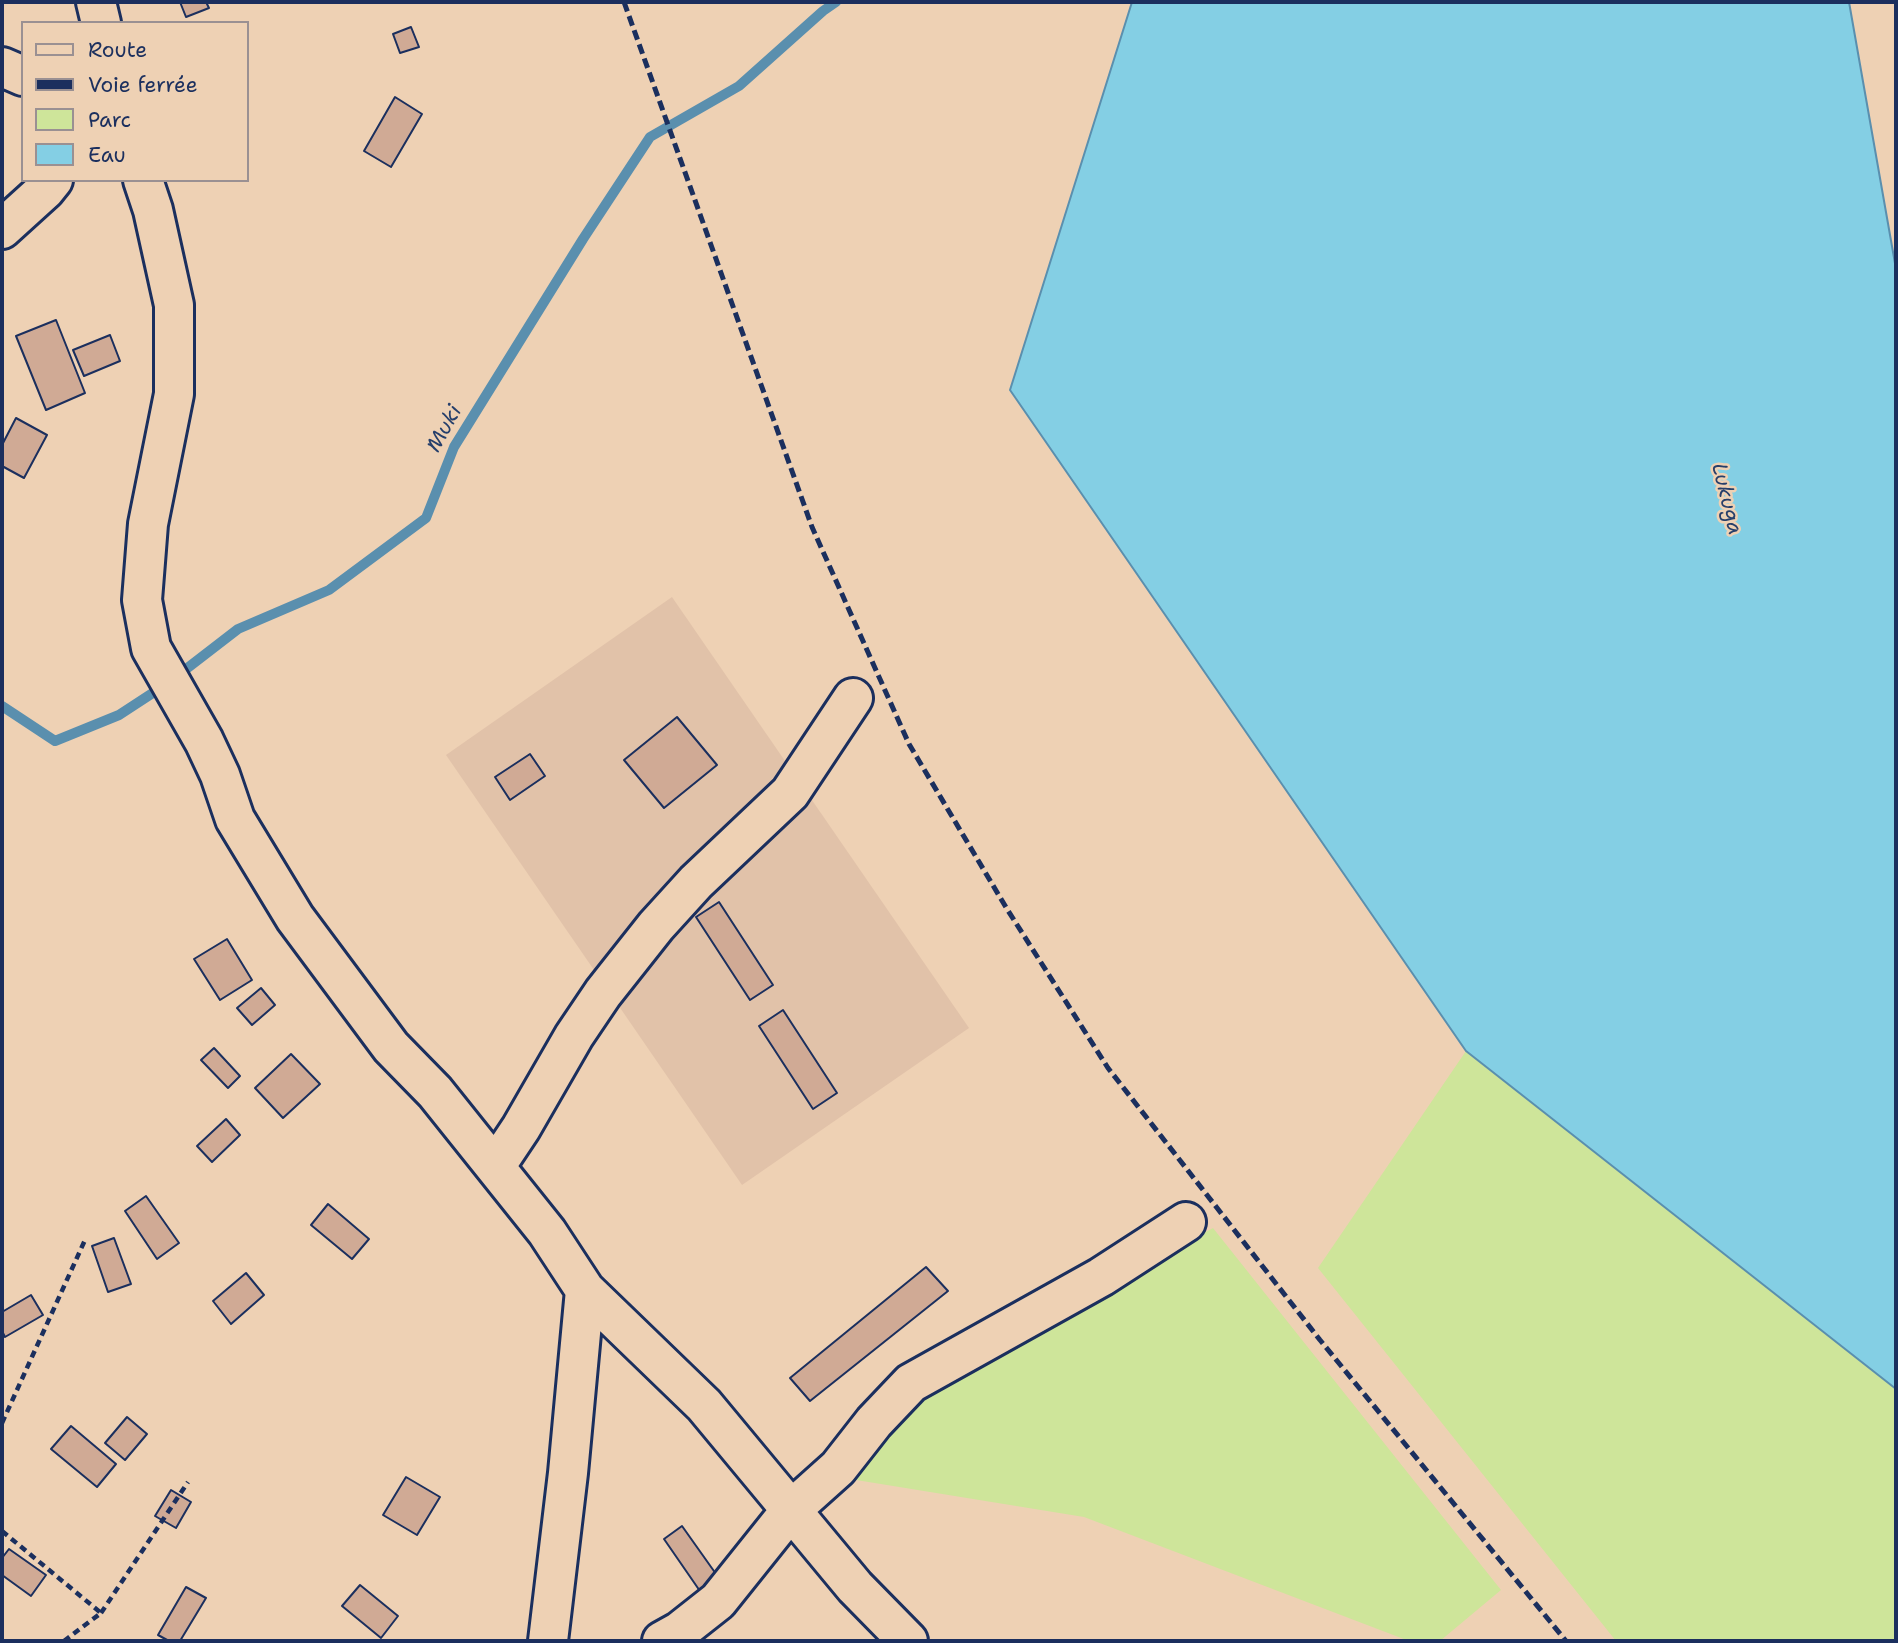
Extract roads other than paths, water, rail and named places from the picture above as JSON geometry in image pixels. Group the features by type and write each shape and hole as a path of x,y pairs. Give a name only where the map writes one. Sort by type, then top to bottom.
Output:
{"street":[{"path":"96,2 101,21"},
{"path":"2,67 21,75"},
{"path":"2,229 51,182"},
{"path":"144,182 153,210 174,304 174,394 148,524 142,600 151,649 191,717 220,775 235,819 295,918 391,1047 435,1093 547,1232 585,1290 704,1405 855,1587 908,1641"},
{"path":"495,1167 603,993 656,926 696,882 790,793 853,698"},
{"path":"662,1641 680,1631 718,1601 790,1511 838,1468 874,1422 911,1383 1101,1277 1186,1222"},
{"path":"548,1641 568,1473 585,1290"}],"water":[{"name":"Lukuga","path":"1132,2 1849,2 1896,269 1896,1389 1466,1051 1010,390"}],"waterway":[{"name":"Muki","path":"2,706 55,741 119,715 168,683 238,629 329,590 426,518 454,447 583,239 650,137 739,86 836,2"}],"railway":[{"path":"624,2 812,527 909,744 1007,909 1108,1068 1320,1340 1566,1641"}]}
